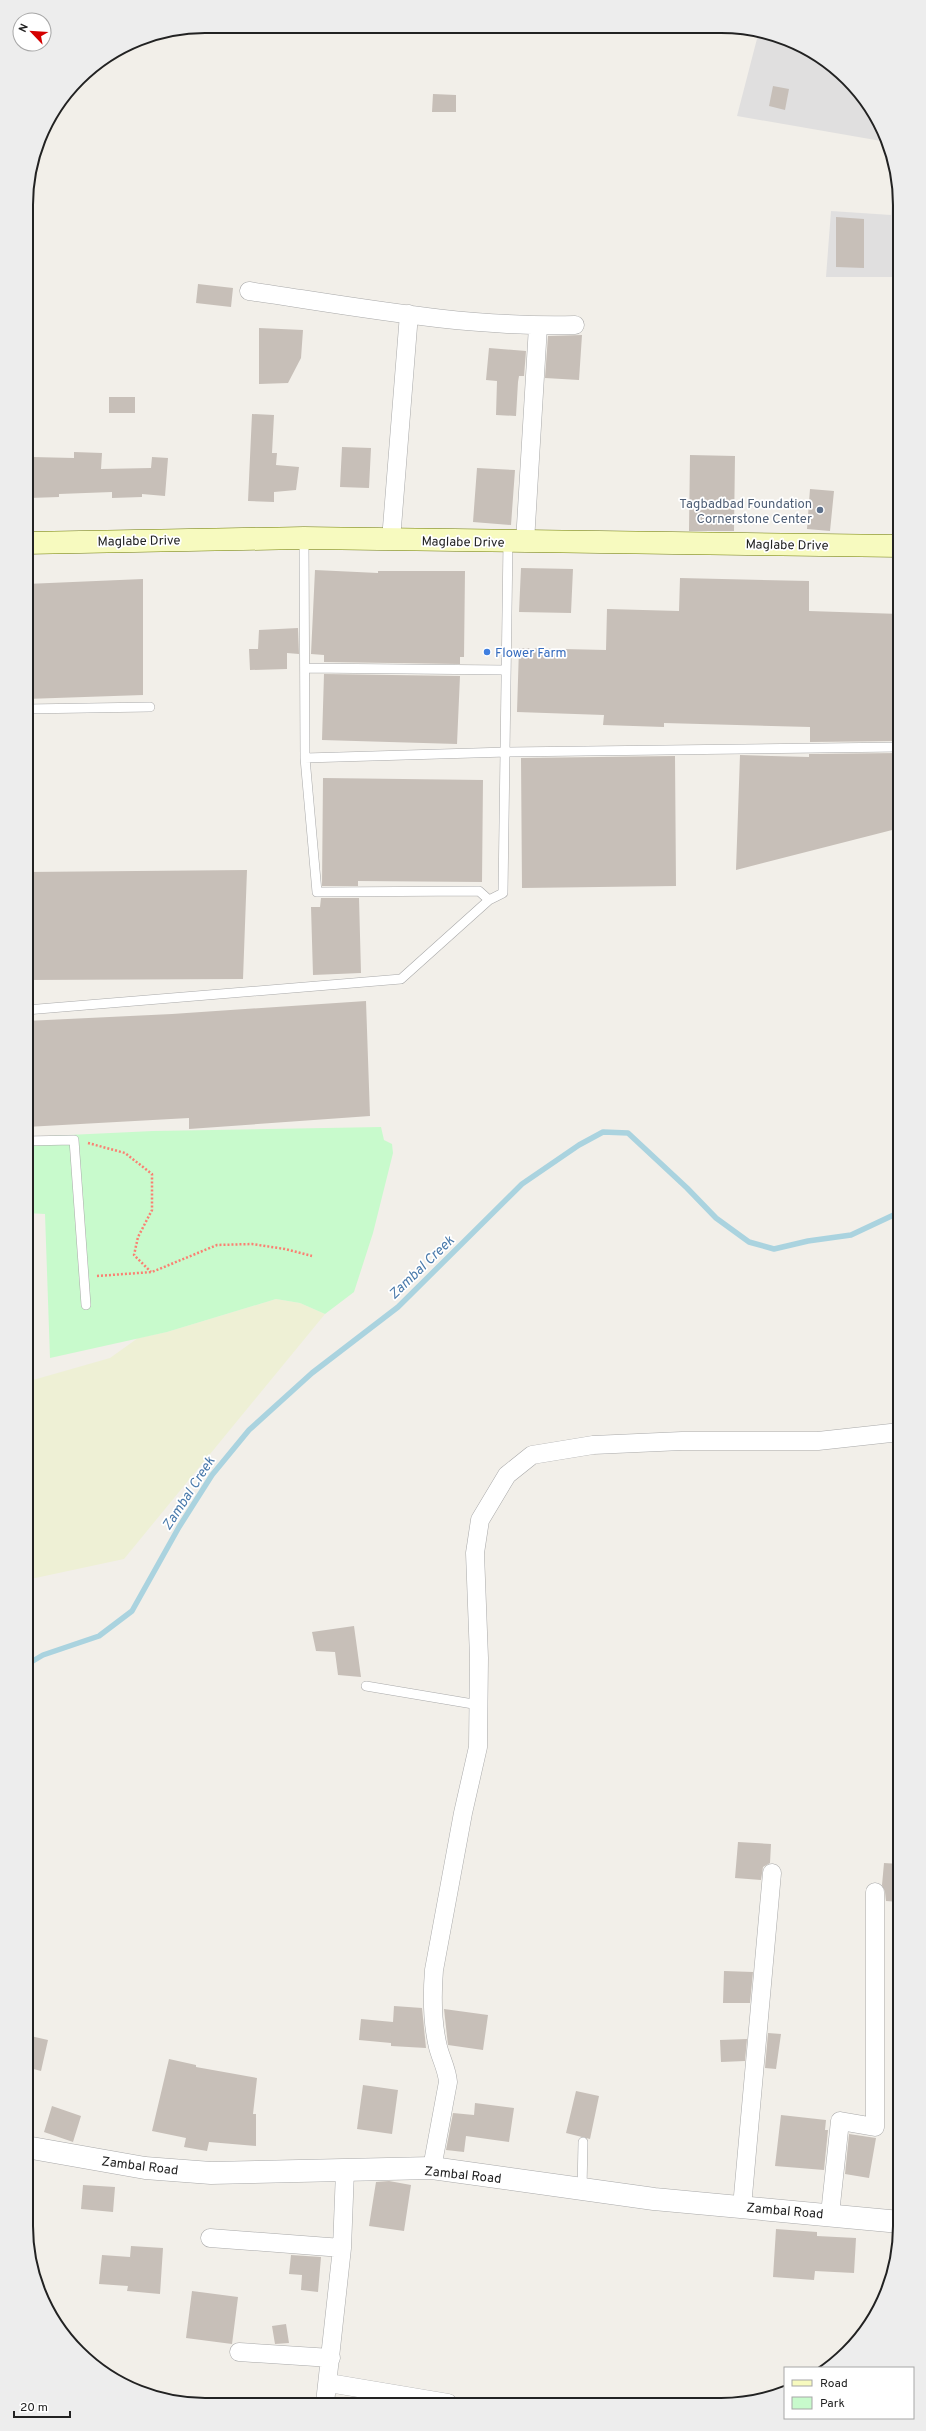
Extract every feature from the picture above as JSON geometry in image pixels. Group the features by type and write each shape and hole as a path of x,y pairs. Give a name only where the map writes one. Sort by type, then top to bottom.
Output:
{"main road":[{"name":"Maglabe Drive","path":"33,542 304,538 893,546"}],"street":[{"path":"249,291 409,314 538,326 575,325"},
{"path":"391,540 409,314"},
{"path":"517,542 538,326"},
{"path":"432,2168 448,2082 447,2071 437,2045 432,1993 463,1813 478,1747 480,1658 475,1553 480,1520 507,1475 532,1455 593,1445 682,1441 818,1441 893,1433"},
{"path":"742,2207 772,1873"},
{"path":"830,2214 840,2121 875,2127 875,1892"},
{"name":"Zambal Road","path":"33,2148 152,2169 211,2173 432,2168 654,2199 830,2214 893,2221"},
{"path":"326,2398 329,2383 342,2248 345,2171"},
{"path":"210,2238 342,2248"},
{"path":"239,2352 331,2358"},
{"path":"329,2383 418,2398"}],"lane":[{"path":"304,538 305,758 318,892 479,891 489,900"},
{"path":"33,1009 401,979 489,900 503,893 507,752 506,670 517,542"},
{"path":"305,668 506,670"},
{"path":"33,709 150,707"},
{"path":"305,758 507,752 893,748"},
{"path":"33,1141 74,1140 86,1305"},
{"path":"366,1686 479,1705"},
{"path":"582,2189 583,2142"}],"path":[{"path":"74,1140 125,1153 152,1174 152,1210 138,1238 134,1255 152,1272"},
{"path":"85,1277 152,1272 217,1245 252,1244 285,1249 312,1256"}],"shaded area":[{"path":"758,37 787,46 807,56 817,62 843,83 864,109 881,141 737,116"},
{"path":"892,184 893,277 826,277 831,211 891,215"}],"green space":[{"path":"381,1127 384,1140 392,1144 393,1153 373,1233 354,1292 325,1314 300,1303 276,1299 167,1332 50,1358 45,1214 33,1213 33,1137 153,1131"},
{"path":"276,1299 300,1303 325,1314 124,1559 33,1578 33,1380 110,1358 138,1338 167,1332"}],"building":[{"path":"773,86 789,89 785,110 769,106"},
{"path":"433,94 456,95 456,112 432,112"},
{"path":"836,217 864,219 864,268 836,267"},
{"path":"198,284 233,288 231,307 196,303"},
{"path":"259,328 303,330 301,358 288,383 259,384"},
{"path":"582,335 579,380 545,378 548,336"},
{"path":"489,348 526,351 524,376 519,376 518,382 516,416 496,415 497,381 486,380"},
{"path":"109,397 135,397 135,413 109,413"},
{"path":"252,414 274,415 272,453 277,453 276,465 299,467 296,490 274,492 274,502 248,501"},
{"path":"342,447 371,448 369,488 340,487"},
{"path":"74,452 102,453 101,469 151,468 152,457 168,458 165,496 142,494 142,497 112,498 112,492 59,494 59,497 33,498 33,457 74,458"},
{"path":"690,455 735,456 734,531 689,531"},
{"path":"477,468 515,470 511,525 473,522"},
{"name":"Tagbadbad Foundation Cornerstone Center","path":"810,489 834,491 830,531 807,529"},
{"path":"521,568 573,569 571,613 519,612"},
{"path":"315,570 378,573 378,571 465,571 464,657 460,657 460,664 324,662 324,655 311,654"},
{"path":"680,578 809,581 809,611 893,614 893,741 810,742 810,727 664,723 664,727 603,725 604,715 517,712 519,648 606,650 607,609 679,611"},
{"path":"143,579 143,695 33,699 33,584"},
{"path":"298,628 299,654 287,653 287,669 250,670 249,649 258,649 259,630"},
{"path":"324,674 460,676 457,744 322,740"},
{"path":"893,753 893,830 736,870 740,755 809,757 809,754"},
{"path":"675,756 676,886 522,888 521,758"},
{"path":"323,778 483,780 482,882 358,881 358,886 322,886"},
{"path":"247,870 243,979 33,980 33,872"},
{"path":"321,898 359,898 361,973 313,975 311,907 320,907"},
{"path":"366,1001 370,1116 189,1129 189,1118 33,1127 33,1021 172,1014"},
{"path":"354,1626 361,1677 338,1675 335,1652 316,1651 312,1632"},
{"path":"738,1842 771,1844 770,1863 763,1867 761,1880 735,1878"},
{"path":"884,1863 893,1864 893,1902 886,1901 885,1892 882,1885"},
{"path":"724,1971 753,1972 750,2003 723,2003"},
{"path":"394,2006 422,2008 426,2048 391,2046 391,2043 359,2040 361,2019 393,2022"},
{"path":"444,2009 488,2015 483,2050 448,2045"},
{"path":"768,2033 781,2034 776,2069 765,2068"},
{"path":"33,2037 48,2040 41,2071 33,2069"},
{"path":"747,2039 745,2061 721,2062 720,2040"},
{"path":"169,2059 196,2065 196,2067 257,2078 253,2114 256,2114 256,2146 209,2142 207,2151 184,2147 186,2138 152,2131"},
{"path":"363,2085 398,2090 392,2134 357,2129"},
{"path":"576,2091 599,2096 590,2139 566,2133"},
{"path":"475,2103 514,2108 509,2142 466,2136 464,2152 446,2150 453,2113 474,2115"},
{"path":"52,2106 81,2116 73,2142 44,2132"},
{"path":"781,2115 826,2120 825,2130 828,2130 824,2170 775,2166"},
{"path":"849,2134 876,2138 869,2178 845,2174"},
{"path":"389,2181 411,2185 404,2231 369,2226 376,2182"},
{"path":"83,2185 115,2187 113,2212 81,2209"},
{"path":"776,2229 817,2232 817,2236 856,2238 854,2273 815,2271 814,2280 773,2277"},
{"path":"131,2246 163,2248 160,2294 127,2291 128,2286 99,2284 102,2255 130,2257"},
{"path":"291,2255 321,2257 318,2292 301,2290 302,2275 289,2274"},
{"path":"192,2291 238,2297 232,2344 186,2338"},
{"path":"286,2324 289,2343 275,2344 272,2326"}],"waterway":[{"name":"Zambal Creek","path":"33,1661 43,1655 99,1636 132,1611 179,1527 212,1475 249,1430 312,1373 398,1307 522,1184 579,1145 603,1132 628,1133 687,1188 716,1218 749,1242 774,1249 808,1241 851,1235 893,1215"}],"place":[{"name":"Tagbadbad Foundation Cornerstone Center","path":"820,510"},
{"name":"Flower Farm","path":"487,652"}]}
